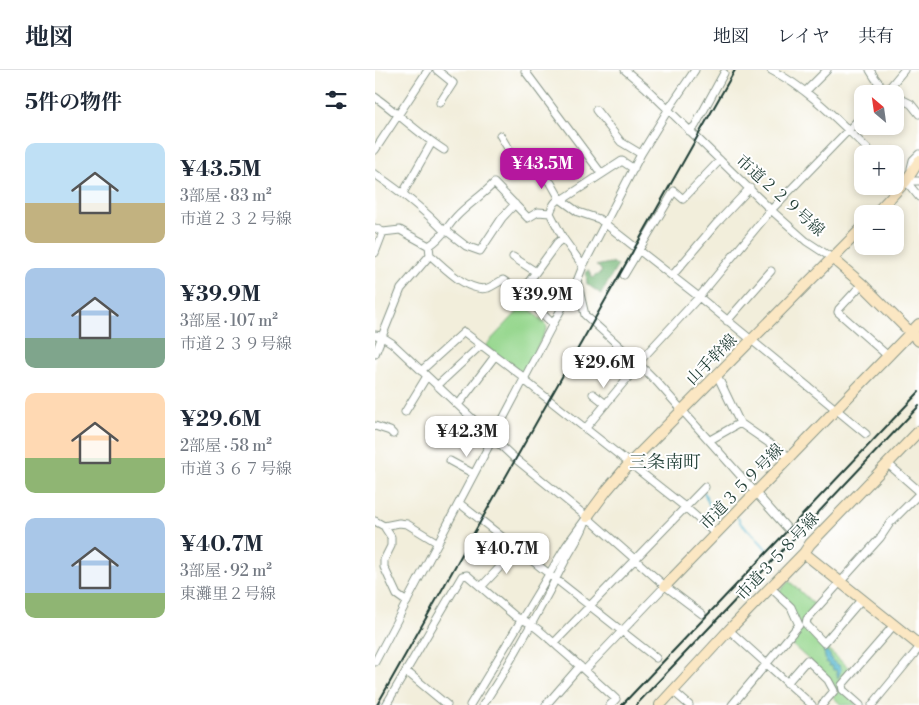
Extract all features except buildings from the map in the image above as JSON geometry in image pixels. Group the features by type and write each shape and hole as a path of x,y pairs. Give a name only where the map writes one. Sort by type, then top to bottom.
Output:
{"street":[{"path":"375,150 428,70"},
{"path":"437,70 453,83 440,103"},
{"path":"527,70 525,71 601,173"},
{"name":"市道２２９号線","path":"625,70 771,210 806,241 833,258 919,341"},
{"path":"375,662 577,281 641,154 695,70"},
{"path":"771,70 806,91 864,145"},
{"path":"806,91 827,70"},
{"path":"870,70 881,85"},
{"path":"895,85 904,70"},
{"path":"689,131 695,126 724,73"},
{"path":"375,97 444,150"},
{"path":"904,101 911,104 919,114"},
{"path":"596,110 621,142 641,154"},
{"path":"585,429 771,210 854,124"},
{"path":"500,135 515,160 532,168 551,184 560,198 578,212 599,219 699,297 727,322 866,434"},
{"path":"403,193 432,142"},
{"path":"906,181 913,160 919,154"},
{"path":"624,275 674,191 683,199 720,160"},
{"path":"583,266 563,238 551,213 554,203 560,198 565,198 622,161 633,169"},
{"path":"883,205 906,181 919,161"},
{"path":"906,181 919,172"},
{"path":"375,174 403,193 445,232 448,232 466,246 480,251 502,218 515,204"},
{"path":"906,181 919,181"},
{"path":"906,181 919,198"},
{"path":"429,246 440,238 455,218 483,195 494,183 527,218 538,212 551,213"},
{"path":"672,276 716,224 750,188"},
{"path":"375,228 383,232 400,230 429,246"},
{"path":"375,253 383,232"},
{"name":"山手幹線","path":"470,705 579,527 607,490 629,464 682,409 854,236"},
{"path":"520,292 557,243 563,238"},
{"path":"429,246 430,255 458,280 478,288 490,288 503,280 520,292 553,324"},
{"path":"375,354 378,335 401,289 430,255"},
{"path":"513,256 536,272"},
{"path":"727,322 771,271"},
{"path":"577,281 585,315 639,364 682,409 787,528"},
{"path":"862,284 838,312 888,356"},
{"name":"市道３５９号線","path":"546,705 716,534 919,324"},
{"path":"405,412 424,373 464,332 522,376 524,380 685,507 716,534"},
{"path":"378,335 392,343 512,456 635,558 665,586 702,614"},
{"path":"437,386 481,345"},
{"path":"458,405 495,356"},
{"path":"717,375 740,423 789,457"},
{"path":"593,394 605,404"},
{"path":"710,440 740,423"},
{"path":"375,426 390,431 393,434"},
{"name":"市道３５８号線","path":"660,705 804,553 810,544 919,431"},
{"path":"450,461 475,474"},
{"path":"861,600 824,643 807,624 807,619 880,538 918,489 887,463"},
{"path":"554,643 705,486"},
{"path":"459,503 656,658"},
{"name":"山手幹線","path":"483,705 533,625 568,554 583,530 587,518"},
{"path":"375,521 384,526 391,537 391,546 384,567 397,595 407,602"},
{"path":"384,526 399,523 407,524 438,543"},
{"path":"481,587 517,548"},
{"path":"804,553 841,581 861,600 918,643 872,705"},
{"path":"386,705 462,576 467,574 516,617 533,625 616,699 610,705"},
{"path":"732,705 799,625 791,607 770,587"},
{"path":"860,705 843,690 842,685 894,625"},
{"path":"729,630 812,705"},
{"path":"787,683 807,660 828,680 835,691 822,705"},
{"path":"406,671 447,705"},
{"path":"673,691 689,705"}],"green space":[{"path":"610,263 618,265 601,294 587,284 586,272 588,270 592,278 602,272 596,266"},
{"path":"525,304 547,328 523,375 485,346"},
{"path":"789,581 815,605 815,608 805,619 813,636 849,668 850,673 839,686 857,705 841,705 833,697 838,692 829,678 789,642 789,639 800,627 779,592"}],"water":[{"path":"823,647 830,655 832,661 839,665 841,670 838,678 836,670 833,670 832,666 826,663"}],"waterway":[{"path":"704,492 710,506 727,512"},
{"path":"738,518 741,524 767,550"}],"railway":[{"path":"377,705 735,70"},
{"path":"622,705 919,392"},
{"path":"636,705 919,406"}],"district":[{"name":"三条南町","path":"665,462"}]}
